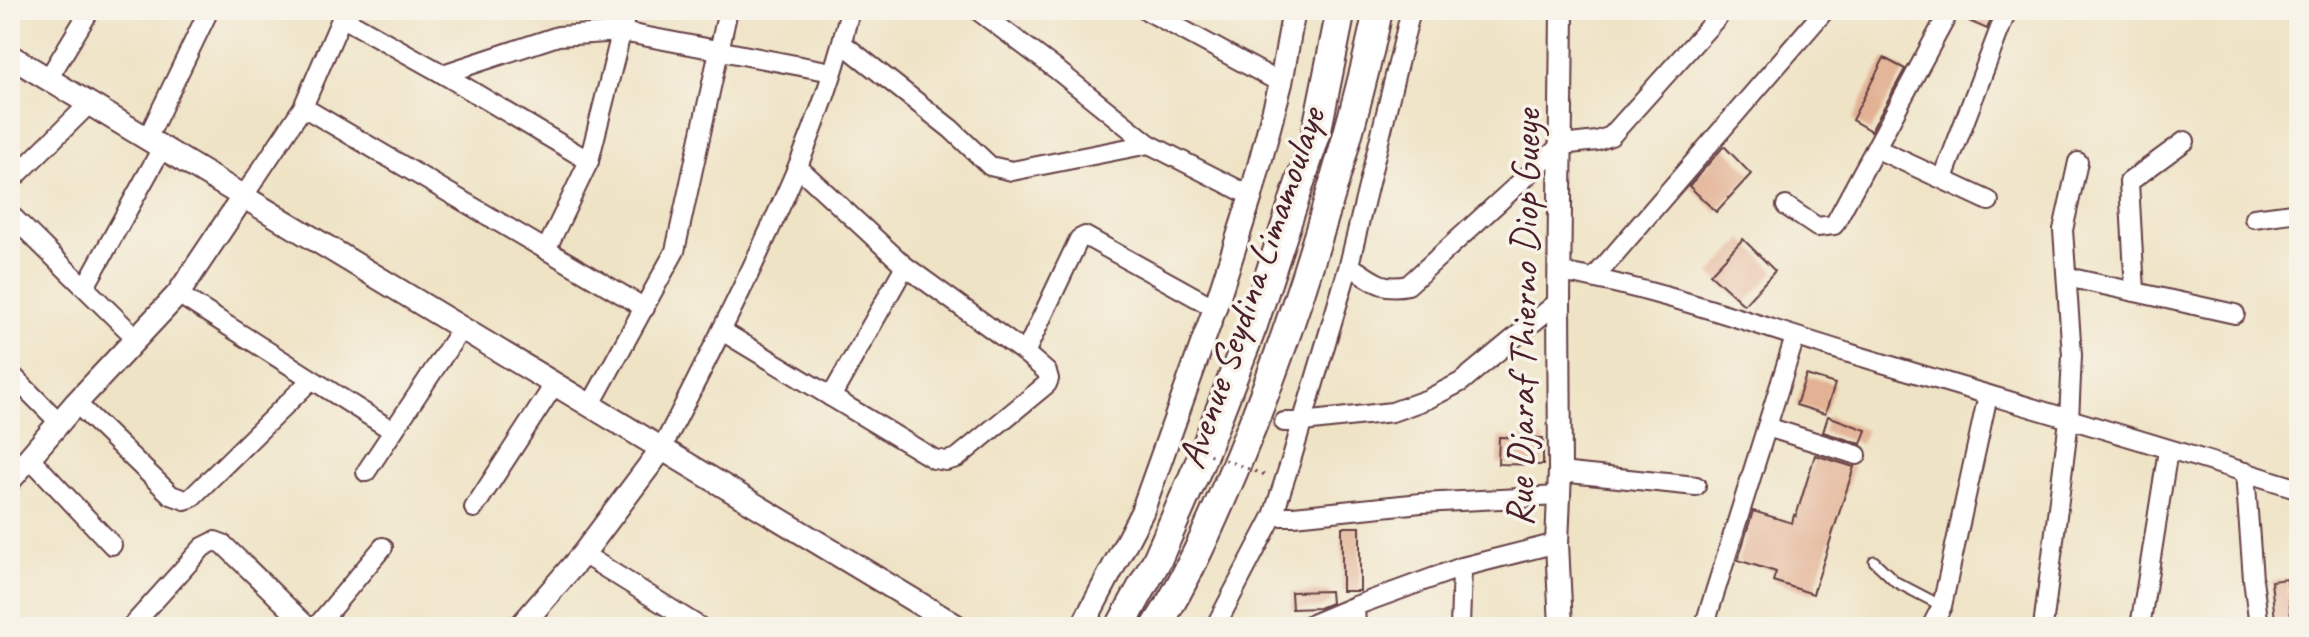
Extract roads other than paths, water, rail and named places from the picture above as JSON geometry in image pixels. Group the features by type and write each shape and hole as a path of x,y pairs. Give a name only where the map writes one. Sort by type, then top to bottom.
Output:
{"highway":[{"name":"Avenue Seydina Limamoulaye","path":"1120,627 1157,560 1200,462 1253,325 1316,134 1341,10"},
{"name":"Avenue Seydina Limamoulaye","path":"1156,627 1218,506 1266,393 1356,110 1378,10"}],"street":[{"path":"48,79 90,10"},
{"path":"85,287 154,143 209,10"},
{"path":"546,250 589,161 627,10"},
{"path":"590,406 675,251 728,10"},
{"path":"520,627 583,554 661,450 722,331 799,168 842,43 850,10"},
{"path":"977,10 1149,144 1251,196"},
{"path":"1146,10 1281,83"},
{"path":"1082,627 1142,512 1215,308 1251,196 1281,83 1294,10"},
{"path":"1215,627 1273,516 1294,422 1349,265 1411,10"},
{"name":"Rue Djaraf Thierno Diop Gueye","path":"1561,627 1557,543 1562,10"},
{"path":"1349,265 1381,286 1391,289 1408,285 1561,145 1597,141 1611,136 1724,10"},
{"path":"1594,278 1825,10"},
{"path":"1786,206 1817,227 1834,225 1950,10"},
{"path":"1943,178 2007,10"},
{"path":"2297,10 2299,23"},
{"path":"10,480 76,403 178,294 303,107 344,14 589,161"},
{"path":"443,74 558,36 622,32 832,72"},
{"path":"842,43 951,129 990,166 1012,171 1149,144"},
{"path":"10,56 958,627"},
{"path":"10,182 89,104"},
{"path":"303,107 645,308"},
{"path":"2135,292 2129,182 2185,141"},
{"path":"1875,148 1989,201"},
{"path":"2043,627 2069,420 2072,355 2063,230 2078,162"},
{"path":"722,331 934,459 946,461 957,458 1047,384 1047,372 905,266 799,168"},
{"path":"2254,218 2299,212"},
{"path":"10,214 136,338"},
{"path":"1025,353 1082,237 1090,237 1215,308"},
{"path":"831,397 905,266"},
{"path":"1560,272 1688,302 2299,489"},
{"path":"2067,277 2235,314"},
{"path":"178,294 393,431"},
{"path":"1294,422 1392,412 1428,399 1461,382 1559,301"},
{"path":"366,472 461,329"},
{"path":"1704,627 1795,337"},
{"path":"10,373 59,422"},
{"path":"76,403 171,495 185,500 191,498 311,380"},
{"path":"474,508 554,385"},
{"path":"1931,627 1942,606 1988,395"},
{"path":"1767,427 1857,455"},
{"path":"2140,627 2168,450"},
{"path":"29,457 112,545"},
{"path":"1560,472 1696,486"},
{"path":"2245,472 2259,627"},
{"path":"1273,516 1421,503 1559,496"},
{"path":"131,627 203,547 215,541 223,544 308,627"},
{"path":"1305,627 1462,567 1557,543"},
{"path":"316,627 383,547"},
{"path":"583,554 700,627"},
{"path":"1460,627 1462,567"},
{"path":"1355,606 1356,627"}],"lane":[{"path":"1874,561 1896,582 1942,606"}]}
